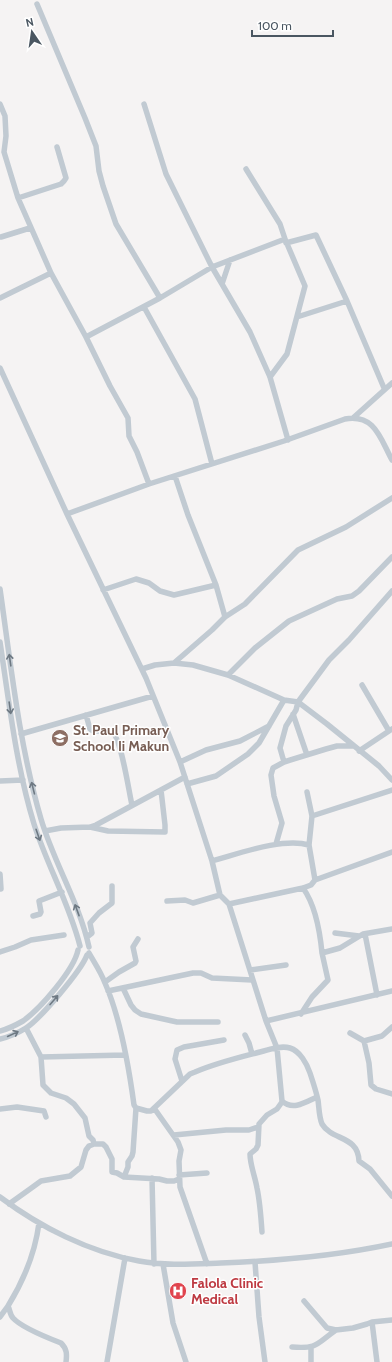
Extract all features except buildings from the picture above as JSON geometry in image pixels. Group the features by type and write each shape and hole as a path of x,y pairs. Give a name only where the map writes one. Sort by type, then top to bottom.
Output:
{"street":[{"path":"37,4 96,146 99,171 116,224 160,298"},
{"path":"0,104 5,116 6,136 2,153 18,198 51,273 128,418 129,436 137,452 149,484"},
{"path":"144,104 166,174 212,267 250,332 270,377 288,440"},
{"path":"18,198 60,184 64,181 66,178 57,147"},
{"path":"246,169 280,224 285,241 306,286 287,354 270,377"},
{"path":"1,237 30,228"},
{"path":"86,337 144,307 212,267 285,241 316,235 347,301 384,388"},
{"path":"222,284 230,260"},
{"path":"0,298 51,273"},
{"path":"297,317 347,301"},
{"path":"144,307 195,399 212,464"},
{"path":"0,368 67,514 142,669 180,762 212,861 220,896 229,904 252,980 277,1048 282,1102 277,1109 267,1115 259,1124 258,1145 250,1154 250,1162 253,1167 257,1189 262,1232"},
{"path":"353,418 392,382"},
{"path":"67,514 149,484 353,418 364,420 376,429 392,460"},
{"path":"175,476 188,515 216,585 225,617"},
{"path":"174,663 225,617 245,604 298,550 346,527 392,498"},
{"path":"228,675 255,648 289,621 337,600 352,596 359,591 392,557"},
{"path":"103,590 136,579 149,583 160,591 174,595 216,585"},
{"path":"0,589 21,734 32,782 45,831 55,859 72,895 87,937 88,952 74,975 44,1011 26,1028 0,1040"},
{"path":"284,762 280,748 286,726 296,710 298,702 329,660 349,640 392,591"},
{"path":"0,642 10,715 23,780 34,822 48,863 62,892 81,955 88,952"},
{"path":"142,669 155,665 174,663 193,665 228,675 284,700 298,702 379,766 392,780"},
{"path":"359,751 391,730 362,685"},
{"path":"21,734 153,696"},
{"path":"187,784 216,776 248,754 259,743 284,700"},
{"path":"293,714 307,755"},
{"path":"86,715 92,731 110,730 114,734 124,762 132,805"},
{"path":"180,762 206,750 240,741 270,726"},
{"path":"276,844 282,823 274,796 271,775 273,768 284,762 333,747 354,746"},
{"path":"45,831 61,828 90,827 185,777"},
{"path":"1,779 23,780"},
{"path":"90,827 108,831 164,832 165,825 161,790"},
{"path":"312,816 392,790"},
{"path":"307,792 312,816 309,845 315,880"},
{"path":"212,861 276,844 298,843 309,845"},
{"path":"229,904 304,888 311,885 315,880 392,852"},
{"path":"0,874 1,889"},
{"path":"87,937 92,933 90,923 99,913 112,903 112,886"},
{"path":"301,1014 312,997 328,980 313,906 304,888"},
{"path":"33,916 40,914 41,912 38,901 62,892"},
{"path":"167,901 185,900 193,903 220,896"},
{"path":"335,933 362,935 392,929"},
{"path":"322,953 340,948 362,935"},
{"path":"362,935 377,995"},
{"path":"0,952 31,940 64,936"},
{"path":"105,982 119,972 135,964 136,962 133,947 138,939"},
{"path":"0,1031 21,1022 37,1008 68,972 75,960 79,948 85,944 105,982 108,991 125,1055 134,1105 136,1108 133,1152 128,1162 128,1167 124,1177"},
{"path":"250,970 286,965"},
{"path":"108,991 193,973 201,973 212,978 252,980"},
{"path":"123,988 131,1005 141,1014 177,1022 218,1022"},
{"path":"266,1021 301,1014 392,991"},
{"path":"350,1033 364,1041 382,1036 392,1027"},
{"path":"26,1028 41,1057 43,1085 51,1093 66,1098 74,1104 85,1118 89,1136 94,1140 94,1144"},
{"path":"246,1035 252,1054"},
{"path":"182,1081 175,1059 177,1050 184,1047 224,1040"},
{"path":"364,1041 372,1085 376,1089 392,1094"},
{"path":"136,1108 150,1111 182,1081 195,1072 217,1063 277,1048 290,1048 305,1060 317,1097 320,1120 324,1126 328,1130 352,1143 355,1148 358,1161 370,1169 392,1196"},
{"path":"41,1057 125,1055"},
{"path":"282,1102 288,1105 300,1105 317,1097"},
{"path":"0,1109 17,1107 44,1111 46,1117"},
{"path":"154,1108 174,1135 181,1150 179,1161 180,1187 207,1264"},
{"path":"174,1135 226,1130 249,1130 258,1127"},
{"path":"9,1204 41,1180 70,1176 80,1167 86,1150 89,1146 94,1144 103,1144 106,1147 113,1163 112,1172 124,1177 152,1178 167,1181 179,1177 207,1173"},
{"path":"152,1178 154,1264"},
{"path":"0,1197 39,1223 88,1246 125,1258 154,1264 255,1262 316,1257 392,1244"},
{"path":"0,1317 19,1289 32,1260 39,1223"},
{"path":"106,1362 125,1258"},
{"path":"255,1262 259,1317 265,1362"},
{"path":"163,1264 173,1323 186,1362"},
{"path":"304,1300 327,1328 336,1330 353,1328 372,1322 392,1320"},
{"path":"8,1306 14,1319 64,1346 67,1351 66,1362"},
{"path":"372,1322 377,1362"},
{"path":"292,1347 311,1347 320,1343 336,1330"},
{"path":"311,1347 311,1362"}],"place":[{"name":"St. Paul Primary School Ii Makun","path":"60,738"},
{"name":"Falola Clinic Medical","path":"178,1291"}]}
